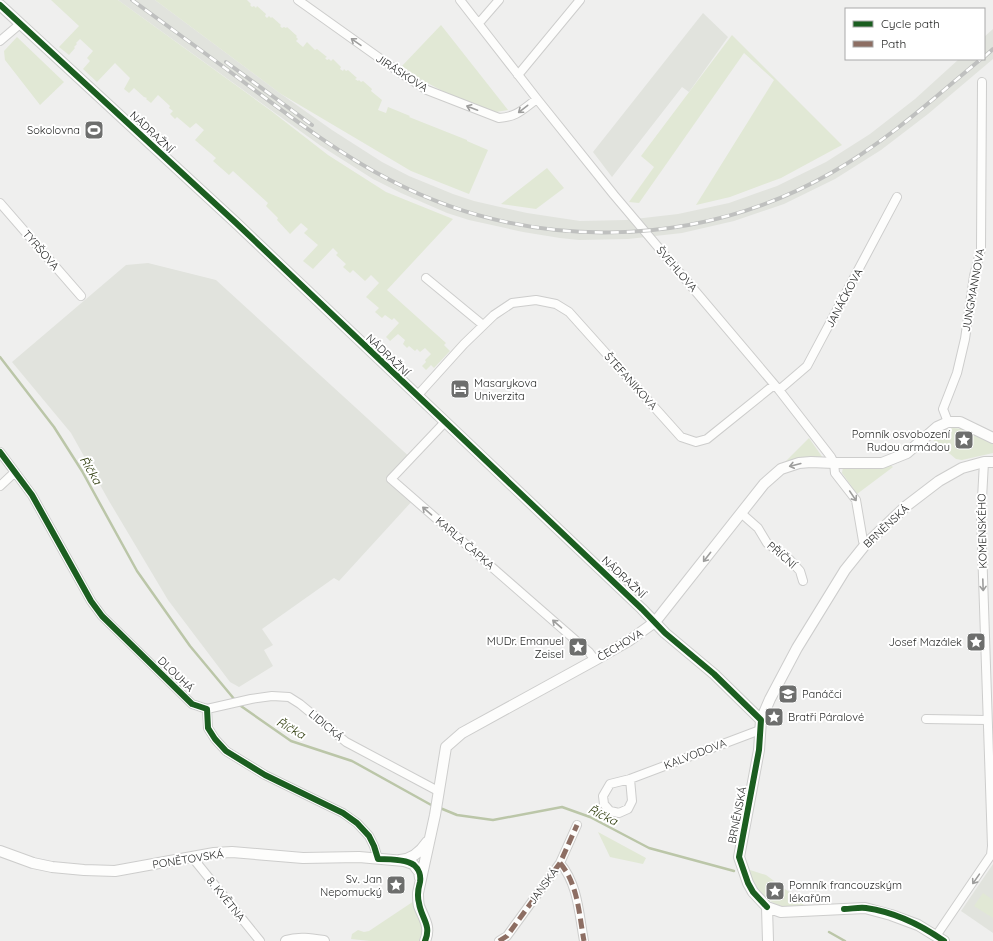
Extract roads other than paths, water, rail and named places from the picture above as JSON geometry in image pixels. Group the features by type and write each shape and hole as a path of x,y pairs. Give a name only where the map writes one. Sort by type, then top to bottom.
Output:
{"street":[{"name":"JIRÁSKOVA","path":"298,0 394,69 427,90 499,118 509,118 519,113 537,99"},
{"name":"ŠVEHLOVA","path":"460,0 614,195 777,388 831,457 834,464"},
{"path":"479,23 499,0"},
{"path":"518,75 580,0"},
{"name":"NÁDRAŽNÍ","path":"0,5 235,222 637,603 665,633 714,674 761,725"},
{"path":"0,41 20,24"},
{"name":"JUNGMANNOVA","path":"948,422 944,409 957,373 965,339 974,276 981,249 982,82"},
{"name":"JANÁČKOVA","path":"777,388 807,366 897,197"},
{"name":"TYRŠOVA","path":"0,203 82,296"},
{"path":"426,278 483,325"},
{"name":"ŠTEFANIKOVA","path":"417,396 464,344 494,315 512,303 536,300 556,304 569,312 681,437 696,442 707,439 777,388"},
{"name":"KARLA ČAPKA","path":"445,422 391,479 589,652 595,660"},
{"path":"948,422 960,422 993,438"},
{"name":"ČECHOVA","path":"425,941 428,935 427,924 419,905 418,893 420,878 435,814 446,747 462,733 630,640 655,622 764,484 781,469 799,463 811,462 834,464 882,463 907,453 937,427 948,422"},
{"name":"DLOUHÁ","path":"0,452 32,495 91,601 102,616 192,704 207,709"},
{"name":"BRNĚNSKÁ","path":"767,907 753,892 748,883 739,857 759,750 761,725 770,699 797,648 845,570 865,545 905,506 939,481 962,468 988,462"},
{"name":"KOMENSKÉHO","path":"940,938 991,855 992,846 981,517 988,462"},
{"path":"834,464 835,473 856,500 865,545"},
{"path":"0,486 15,472"},
{"name":"PŘÍČNÍ","path":"740,514 758,528 767,544 790,560 800,571 803,581"},
{"path":"986,650 993,656"},
{"name":"LIDICKÁ","path":"207,709 251,699 272,696 289,696 346,742 438,795"},
{"path":"207,709 208,728 215,739 226,751 265,775 343,813 357,823 369,836 378,858"},
{"path":"926,719 987,720"},
{"name":"KALVODOVA","path":"630,779 632,801 628,809 619,813 610,811 604,804 603,796 610,784 630,779 761,725"},
{"name":"JANSKÁ","path":"499,941 507,936 560,863 578,825"},
{"path":"391,860 403,860 414,855 422,849 430,836"},
{"name":"PONĚTOVSKÁ","path":"0,851 27,861 52,867 115,871 214,853 232,852 303,858 378,858 413,864 419,872 420,878"},
{"name":"8. KVĚTNA","path":"192,858 260,941"},
{"path":"560,863 566,871 576,893 584,941"},
{"path":"768,941 767,907 781,912 865,908 918,924 940,938"},
{"path":"286,941 292,939 324,941"}],"waterway":[{"name":"Říčka","path":"0,357 54,427 82,471 137,571 190,646 235,700"},
{"name":"Říčka","path":"238,704 291,741 352,761 433,806"},
{"name":"Říčka","path":"440,808 457,815 493,820 562,807 590,817 649,848 734,871"},
{"name":"Říčka","path":"829,932 845,941"}],"railway":[{"path":"132,0 280,109 371,170 443,204 498,220 555,230 612,232 669,228 725,217 779,198 831,173 871,148 909,119 980,60"},
{"path":"985,56 993,49"},
{"path":"226,62 312,125"}],"place":[{"name":"Sokolovna","path":"94,130"},
{"name":"Masarykova Univerzita","path":"460,389"},
{"name":"Pomník osvobození Rudou armádou","path":"964,440"},
{"name":"Josef Mazálek","path":"976,642"},
{"name":"MUDr. Emanuel Zeisel","path":"578,647"},
{"name":"Panáčci","path":"788,694"},
{"name":"Bratři Páralové","path":"774,717"},
{"name":"Sv. Jan Nepomucký","path":"396,885"},
{"name":"Pomník francouzským lékařům","path":"775,891"}]}
